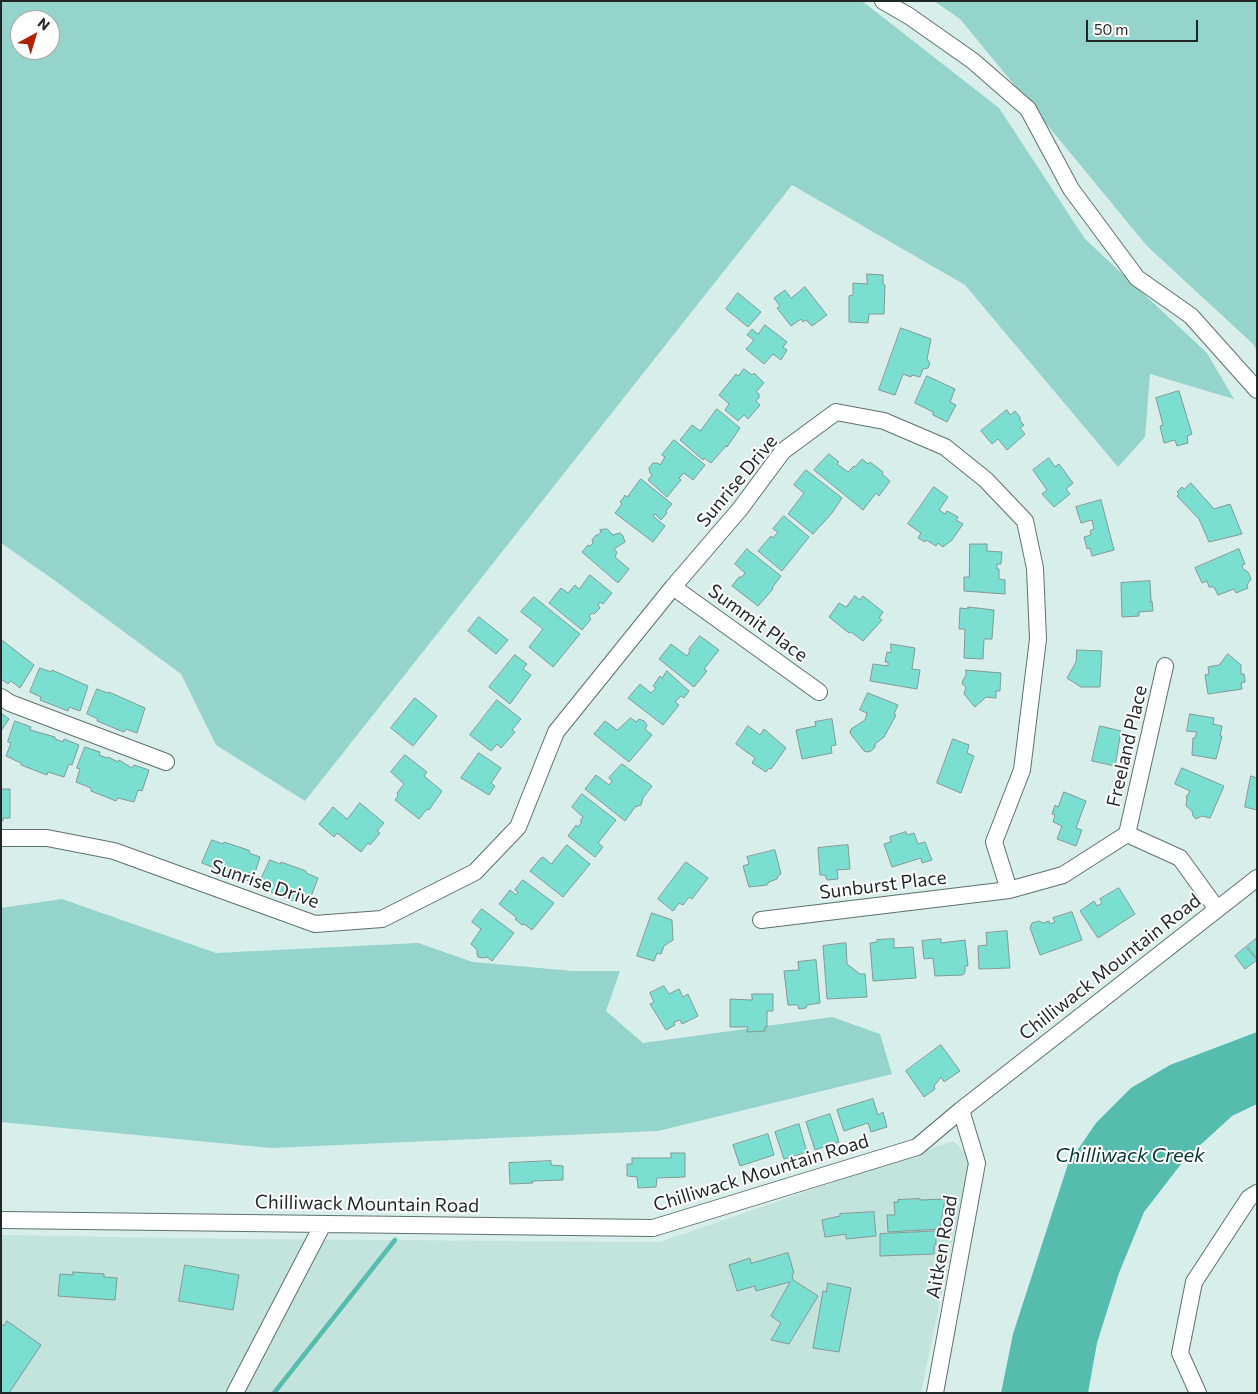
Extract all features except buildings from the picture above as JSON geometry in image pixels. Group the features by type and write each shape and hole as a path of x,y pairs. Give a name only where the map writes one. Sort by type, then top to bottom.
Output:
{"street":[{"path":"883,1 909,16 973,60 1028,109 1071,189 1136,278 1190,316 1257,390"},
{"name":"Sunrise Drive","path":"1,838 47,838 114,851 315,924 382,919 475,872 518,827 556,732 673,587 740,509 783,451 836,412 884,421 945,447 986,480 1025,520 1035,568 1038,639 1022,770 994,842 1009,890"},
{"name":"Summit Place","path":"673,587 819,692"},
{"name":"Freeland Place","path":"1127,834 1165,666"},
{"path":"1,697 10,703 166,762"},
{"path":"1009,890 1063,875 1127,834 1180,858 1217,909"},
{"name":"Chilliwack Mountain Road","path":"1,1220 653,1228 917,1147 961,1110 1257,878"},
{"name":"Sunburst Place","path":"761,920 1009,890"},
{"name":"Aitken Road","path":"935,1393 977,1162 961,1110"},
{"path":"1198,1393 1180,1353 1194,1282 1249,1198 1257,1193"},
{"path":"235,1393 323,1224"}],"shaded area":[{"path":"1,1 862,1 999,108 1085,239 1207,353 1234,399 1150,374 1145,437 1118,467 965,285 792,185 305,801 216,745 181,674 1,543"},
{"path":"934,1 1257,1 1257,351 1253,344 1147,246 960,19"},
{"path":"62,899 216,953 418,943 473,962 573,971 620,971 606,1011 643,1043 832,1017 880,1034 892,1074 658,1131 271,1148 1,1122 1,908"},
{"path":"953,1141 970,1157 921,1393 1,1393 1,1235 660,1242"}],"water":[{"name":"Chilliwack Creek","path":"1257,1032 1257,1104 1232,1116 1185,1159 1144,1212 1119,1273 1097,1343 1088,1393 1001,1393 1013,1334 1068,1164 1096,1123 1131,1088 1170,1065"}],"waterway":[{"path":"274,1393 395,1240"}]}
